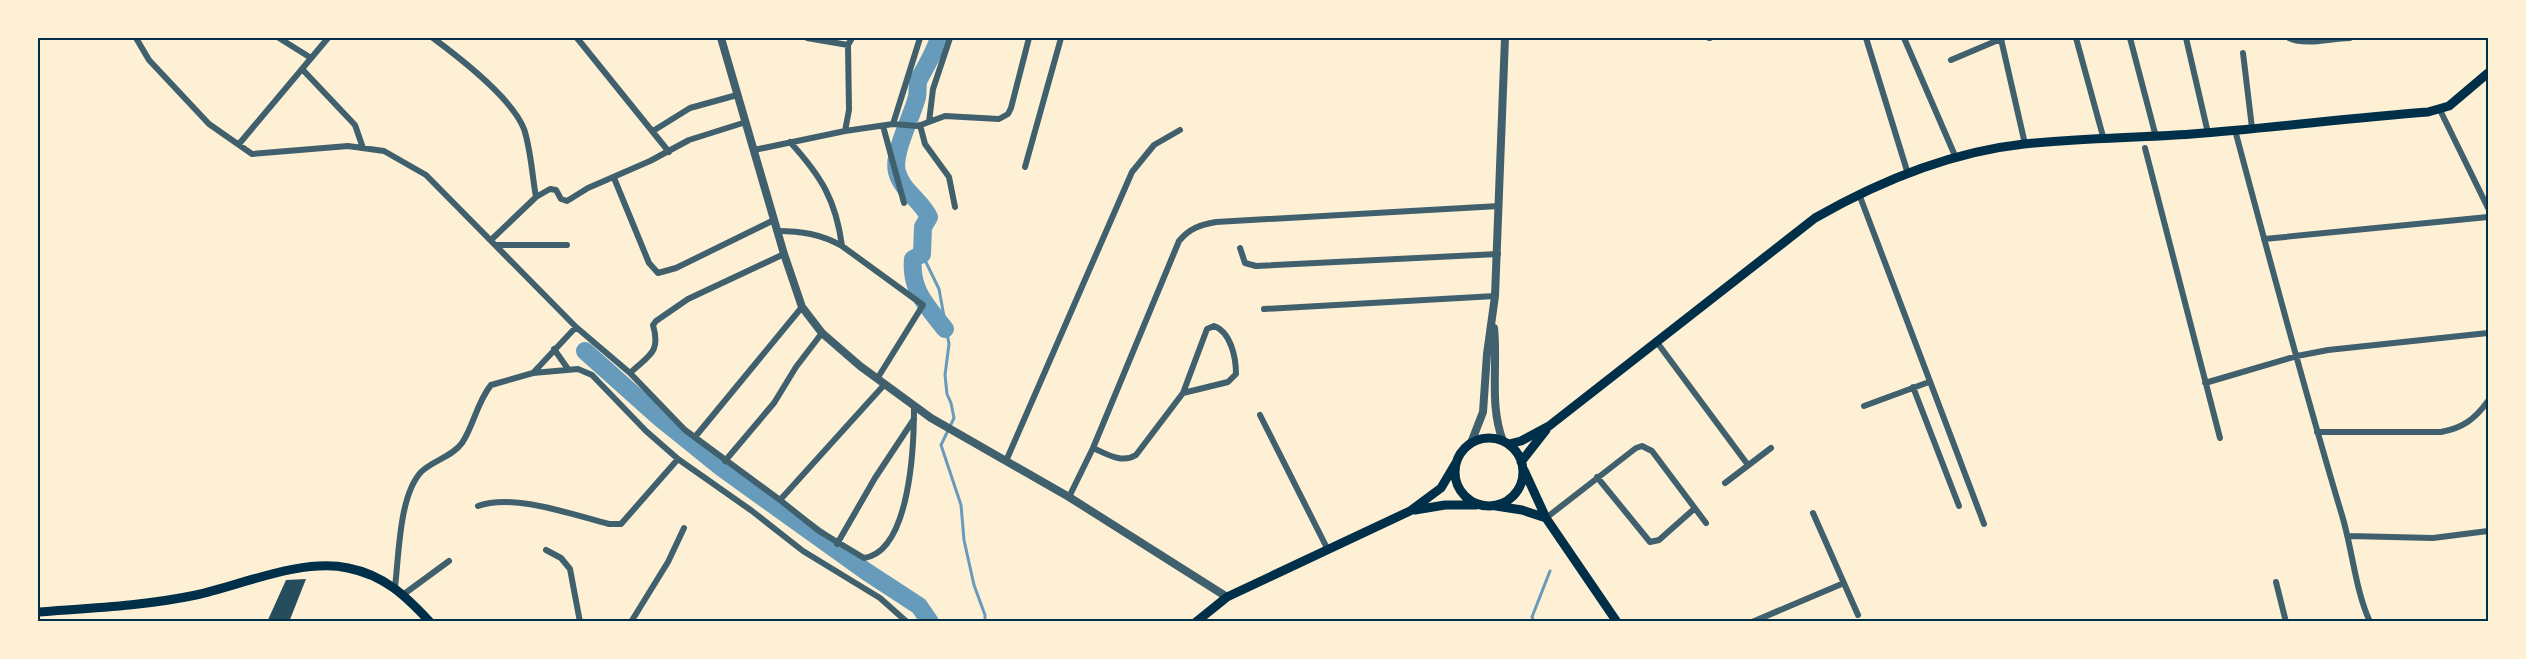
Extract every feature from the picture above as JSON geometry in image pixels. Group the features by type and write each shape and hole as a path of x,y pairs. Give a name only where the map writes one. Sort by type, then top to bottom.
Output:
{"main road":[{"path":"1196,621 1227,597 1410,511 1442,488 1465,448 1471,443 1487,438 1506,443 1521,441 1549,426 1803,227 1859,194 1956,158 2025,144 2208,133 2440,110 2463,96 2488,73"},
{"path":"1494,506 1510,499 1516,493 1523,477 1522,465 1549,426"},
{"path":"1506,443 1517,452 1545,518 1617,621"},
{"path":"1457,461 1455,470 1459,489 1465,496 1482,505"},
{"path":"1410,511 1445,505 1482,505 1522,510 1545,518"},
{"path":"38,612 152,603 196,595 307,567 345,567 360,571 395,587 430,621"}],"street":[{"path":"135,38 142,51 209,124 252,154 331,147 363,148 384,151 426,175 576,327 630,373 666,412 725,461 837,544 864,558 878,552 894,531 903,512 909,481 914,407"},
{"path":"279,38 311,58"},
{"path":"239,144 328,38"},
{"path":"433,38 480,76 515,114 524,129 536,197"},
{"path":"577,38 654,130 669,152"},
{"path":"721,38 777,231 802,307 822,333 880,382 914,407 1068,497 1227,597"},
{"path":"807,38 848,45"},
{"path":"844,131 849,110 848,45 852,38"},
{"path":"896,125 920,38"},
{"path":"929,122 933,89 950,38"},
{"path":"754,150 844,131 896,125 919,126 945,116 999,119 1008,114 1029,38"},
{"path":"1024,167 1061,38"},
{"path":"1471,443 1483,412 1487,354 1495,296 1505,38"},
{"path":"1866,38 1908,174"},
{"path":"1904,38 1956,158"},
{"path":"1951,60 2002,38 2025,144"},
{"path":"2076,38 2104,140"},
{"path":"2130,38 2156,137"},
{"path":"2186,38 2208,133"},
{"path":"2289,38 2295,40 2350,38"},
{"path":"2243,53 2252,128"},
{"path":"302,69 355,125 363,148"},
{"path":"654,130 690,108 737,95"},
{"path":"2440,110 2488,208"},
{"path":"491,240 536,197 553,188 561,199 567,201 588,188 708,133 746,122"},
{"path":"883,126 904,203"},
{"path":"919,126 925,144 950,177 956,207"},
{"path":"1006,461 1132,172 1154,144 1180,130"},
{"path":"2235,130 2317,432 2349,536 2365,610 2370,621"},
{"path":"790,142 810,164 828,191 836,211 842,246"},
{"path":"2145,148 2220,438"},
{"path":"614,178 649,263 658,273 676,268 774,220"},
{"path":"1859,194 1984,524"},
{"path":"1068,497 1093,448 1179,241 1188,231 1198,225 1216,222 1499,206"},
{"path":"2264,239 2488,217"},
{"path":"777,231 813,234 842,246 923,305 880,382 780,500"},
{"path":"497,245 567,245"},
{"path":"1240,248 1245,263 1256,266 1498,254"},
{"path":"630,373 656,347 657,338 653,325 656,321 688,299 784,254"},
{"path":"1264,309 1495,296"},
{"path":"695,437 802,307"},
{"path":"1493,315 1497,356 1494,411 1506,443"},
{"path":"1093,448 1118,459 1131,458 1136,455 1183,393 1207,329 1214,326 1220,328 1235,358 1236,374 1228,382 1183,393"},
{"path":"533,373 576,327"},
{"path":"725,461 774,403 796,367 822,333"},
{"path":"2205,383 2297,356 2328,350 2488,333"},
{"path":"1656,340 1748,465"},
{"path":"554,349 568,369"},
{"path":"395,587 406,506 416,478 462,442 491,385 533,373 568,369 584,371 600,382 646,431 678,459 803,550 880,598 907,621"},
{"path":"1864,406 1929,382"},
{"path":"1913,387 1959,506"},
{"path":"2317,432 2441,432 2467,424 2488,401"},
{"path":"1260,415 1328,550"},
{"path":"837,544 875,478 914,419"},
{"path":"1545,518 1636,448 1646,446 1706,523"},
{"path":"1725,483 1771,448"},
{"path":"478,506 488,502 517,503 609,524 621,524 678,459"},
{"path":"1597,477 1650,542 1659,540 1694,509"},
{"path":"1813,513 1858,615"},
{"path":"631,621 668,562 684,528"},
{"path":"2349,536 2433,538 2488,531"},
{"path":"546,549 567,563 570,569 580,621"},
{"path":"404,594 449,561"},
{"path":"2276,582 2286,621"},
{"path":"1752,621 1844,583"}],"building":[{"path":"306,579 289,622 267,622 286,580"}],"waterway":[{"path":"939,38 918,81 917,97 900,145 896,164 899,179 929,217 923,227 922,254 913,259 914,280 921,297 945,329"},
{"path":"922,254 939,289 949,344 945,375 947,394 954,418 941,445 961,505 964,540 985,622"},
{"path":"585,351 660,418 722,468 867,572 919,606 930,622"},
{"path":"1534,622 1532,617 1550,571"}]}
